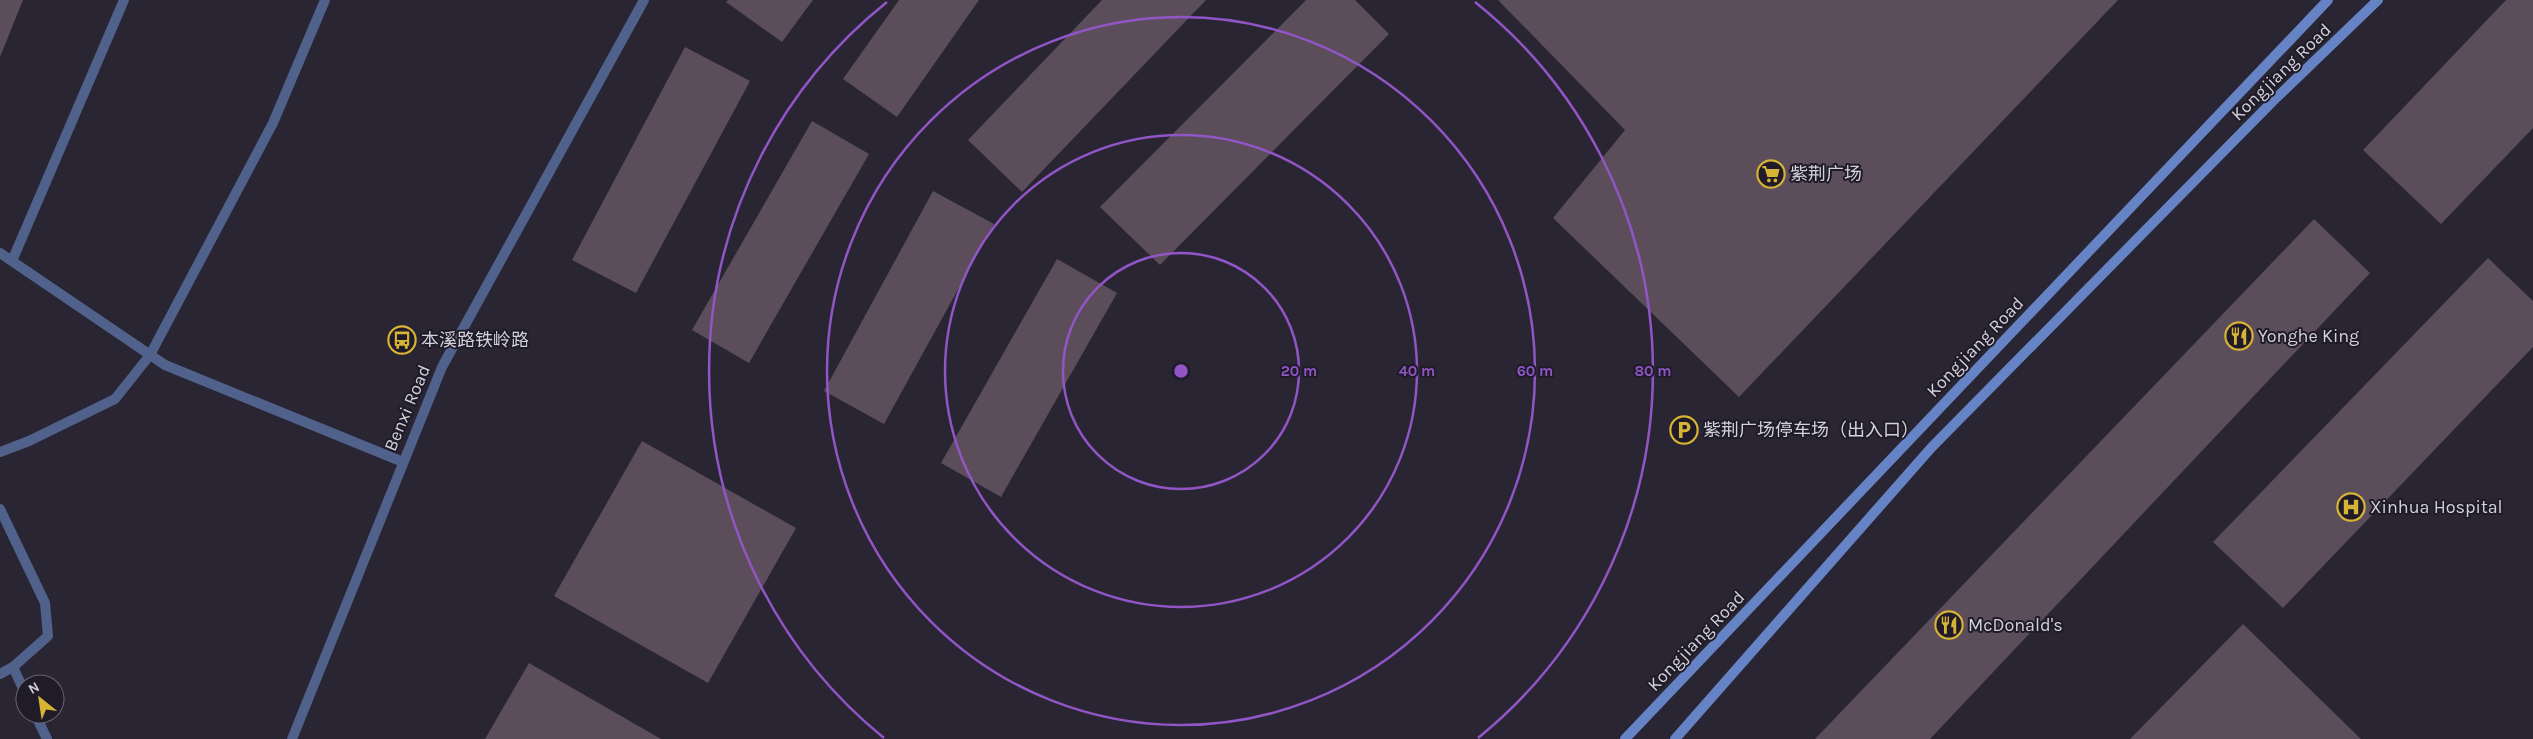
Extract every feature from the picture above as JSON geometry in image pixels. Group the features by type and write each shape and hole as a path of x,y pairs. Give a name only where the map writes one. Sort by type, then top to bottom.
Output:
{"main road":[{"name":"Kongjiang Road","path":"1625,739 2328,0"},
{"name":"Kongjiang Road","path":"1675,739 1932,448 2273,101 2378,0"}],"street":[{"path":"12,261 124,0"},
{"path":"0,452 29,441 115,399 150,355 273,122 325,0"},
{"name":"Benxi Road","path":"292,739 402,462 442,367 644,0"},
{"path":"0,253 165,365 402,462"},
{"path":"0,509 45,603 48,636 13,668 0,674"},
{"path":"13,668 16,674"},
{"path":"40,724 47,739"}],"building":[{"path":"0,0 23,0 0,57"},
{"path":"728,0 813,0 782,42 726,2"},
{"path":"899,0 979,0 897,117 843,79"},
{"path":"1102,0 1206,0 1022,192 968,140"},
{"path":"1306,0 1355,0 1389,34 1160,265 1100,207"},
{"name":"紫荆广场","path":"1498,0 2118,0 1739,397 1553,218 1625,130"},
{"path":"2506,0 2533,0 2533,128 2441,224 2363,150"},
{"path":"685,47 750,81 636,293 572,260"},
{"path":"812,121 869,154 749,363 692,330"},
{"path":"933,191 994,224 884,424 824,391"},
{"path":"2314,219 2370,273 1930,739 1815,739"},
{"path":"2488,258 2533,301 2533,347 2283,608 2213,542"},
{"path":"1057,259 1117,293 1001,497 941,463"},
{"path":"642,441 796,528 708,683 554,596"},
{"path":"2243,624 2361,739 2130,739"},
{"path":"529,663 661,739 485,739"}],"place":[{"name":"紫荆广场","path":"1771,174"},
{"name":"Yonghe King","path":"2239,336"},
{"name":"本溪路铁岭路","path":"402,340"},
{"name":"紫荆广场停车场（出入口）","path":"1684,430"},
{"name":"Xinhua Hospital","path":"2351,507"},
{"name":"McDonald's","path":"1949,625"}]}
